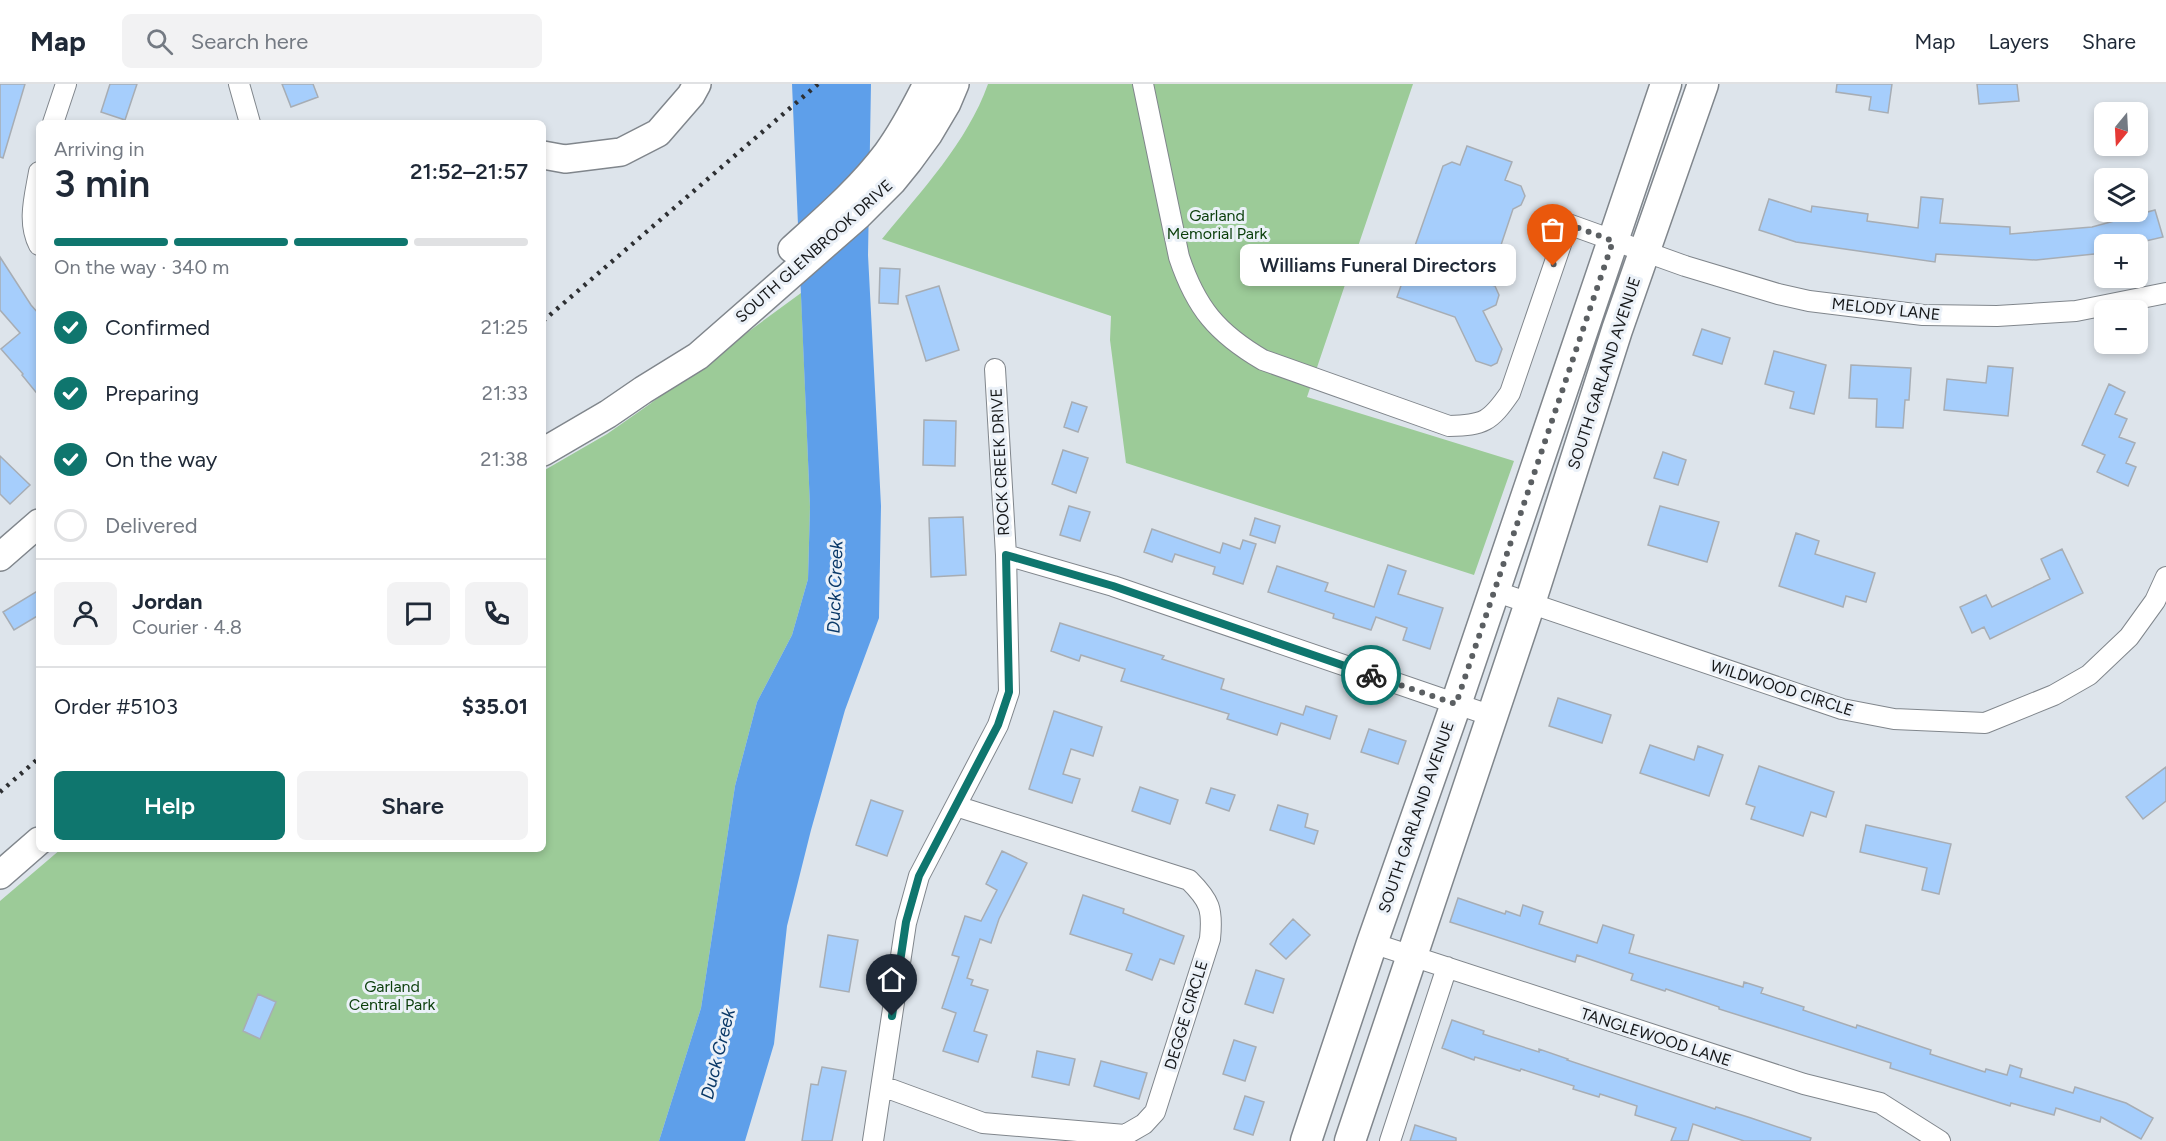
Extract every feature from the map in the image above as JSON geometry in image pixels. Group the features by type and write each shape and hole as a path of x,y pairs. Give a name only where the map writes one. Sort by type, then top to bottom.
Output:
{"main road":[{"name":"SOUTH GARLAND AVENUE","path":"1306,1141 1666,84"},
{"name":"SOUTH GARLAND AVENUE","path":"1350,1141 1530,603 1644,251 1703,84"}],"street":[{"path":"54,120 66,84"},
{"path":"239,84 249,120"},
{"path":"546,156 565,159 621,152 658,133 691,95 697,84"},
{"name":"SOUTH GLENBROOK DRIVE","path":"546,450 608,414 698,356 741,307 859,187 905,126 927,84"},
{"name":"SOUTH GLENBROOK DRIVE","path":"741,307 859,215 892,182 928,135 947,104 955,84"},
{"name":"MELODY LANE","path":"1143,84 1179,257 1188,284 1207,316 1237,344 1263,360 1449,426 1471,425 1484,421 1496,413 1510,393 1568,224 1696,269 1809,301 1923,315 1997,316 2076,311 2166,293"},
{"path":"36,190 32,214 36,239"},
{"name":"ROCK CREEK DRIVE","path":"873,1141 906,922 919,876 998,725 1009,692 1006,555 995,369"},
{"path":"0,557 36,526"},
{"path":"1006,555 1113,586 1492,716"},
{"name":"WILDWOOD CIRCLE","path":"1494,591 1842,709 1894,719 1985,723 2054,695 2089,675 2129,637 2155,601 2166,577"},
{"name":"DEGGE CIRCLE","path":"882,1086 983,1123 1125,1135 1144,1124 1155,1112 1210,939 1211,912 1202,893 1189,880 956,806"},
{"path":"0,875 36,844"},
{"name":"TANGLEWOOD LANE","path":"1372,943 1804,1084 1880,1103 1938,1139 1955,1141"},
{"path":"1390,1141 1447,967"}],"green space":[{"name":"Garland Memorial Park","path":"988,84 1413,84 1307,397 1514,461 1474,575 1126,463 1110,340 1111,316 882,239 956,146 979,106"},
{"name":"Garland Central Park","path":"801,293 810,507 808,579 792,635 757,702 735,786 701,1008 659,1141 0,1141 0,901 57,852 546,852 546,469 607,434"}],"water":[{"name":"Duck Creek","path":"792,84 871,84 868,255 881,506 879,618 845,710 811,830 787,926 774,1044 745,1141 659,1141 701,1008 735,786 757,702 792,635 808,579 810,507"}],"building":[{"path":"0,84 25,84 3,158 0,157"},
{"path":"110,84 137,84 125,120 101,112"},
{"path":"282,84 313,84 318,97 291,107"},
{"path":"1837,84 1892,84 1888,113 1869,110 1871,97 1836,92"},
{"path":"1977,84 2017,84 2019,101 1979,104"},
{"path":"1467,146 1512,162 1505,180 1521,186 1525,196 1521,205 1513,209 1488,284 1495,286 1499,295 1496,305 1483,311 1502,349 1497,363 1491,366 1476,361 1455,317 1397,297 1443,166 1452,162 1460,165"},
{"path":"1921,197 1943,199 1940,223 2010,227 2010,234 2092,227 2111,222 2148,222 2148,212 2155,210 2163,237 2148,240 2148,234 2094,234 2094,254 2036,260 1936,254 1935,262 1796,242 1759,230 1769,199 1811,212 1812,206 1868,214 1867,221 1918,228"},
{"path":"0,257 36,311 36,392 1,349 20,333 0,310"},
{"path":"880,268 900,269 898,304 879,303"},
{"path":"939,286 959,350 926,361 906,296"},
{"path":"1702,329 1730,338 1722,364 1693,355"},
{"path":"1774,351 1826,365 1814,414 1790,408 1794,392 1765,384"},
{"path":"1851,365 1911,368 1909,400 1905,400 1903,428 1876,427 1877,399 1849,398"},
{"path":"1988,366 2013,368 2008,416 1944,410 1947,379 1986,383"},
{"path":"2109,384 2125,392 2115,414 2127,419 2119,437 2135,443 2126,463 2136,467 2128,486 2097,472 2105,455 2082,445"},
{"path":"1072,402 1087,407 1078,432 1064,427"},
{"path":"924,420 956,421 955,466 923,465"},
{"path":"1063,450 1088,458 1076,493 1052,484"},
{"path":"1663,452 1686,460 1678,485 1654,478"},
{"path":"0,456 30,485 10,504 0,494"},
{"path":"1069,506 1090,512 1080,541 1060,535"},
{"path":"1660,506 1719,522 1707,562 1648,545"},
{"path":"963,517 966,575 931,577 929,518"},
{"path":"1255,518 1280,526 1275,543 1250,535"},
{"path":"1152,529 1220,553 1223,543 1240,549 1243,540 1256,544 1243,584 1213,574 1215,567 1175,554 1172,562 1144,552"},
{"path":"1796,533 1819,541 1815,554 1875,573 1866,602 1846,596 1843,607 1779,586"},
{"path":"2062,549 2083,593 1990,639 1984,627 1972,633 1960,607 1986,595 1992,607 2050,579 2041,559"},
{"path":"1388,565 1406,571 1398,594 1443,608 1430,649 1403,640 1407,628 1376,617 1371,630 1333,618 1334,614 1268,592 1277,566 1328,583 1325,591 1374,607"},
{"path":"36,592 36,617 14,630 3,612"},
{"path":"1060,623 1164,656 1162,659 1224,679 1221,689 1303,715 1306,706 1337,716 1330,739 1281,723 1277,735 1227,719 1229,714 1121,681 1125,669 1081,655 1079,661 1051,651"},
{"path":"1558,698 1611,715 1602,743 1549,726"},
{"path":"1054,711 1102,727 1093,756 1071,749 1063,774 1080,779 1072,803 1029,789"},
{"path":"1369,729 1406,741 1398,764 1361,752"},
{"path":"1650,745 1694,760 1698,746 1723,755 1709,796 1640,773"},
{"path":"1759,766 1834,792 1826,817 1811,812 1803,836 1751,819 1755,807 1746,804"},
{"path":"2166,767 2166,801 2143,819 2126,797"},
{"path":"1140,787 1178,800 1170,824 1132,811"},
{"path":"1211,788 1235,795 1229,811 1206,803"},
{"path":"871,800 903,811 887,856 856,845"},
{"path":"1278,805 1308,814 1305,827 1318,831 1314,844 1270,830"},
{"path":"1866,825 1951,844 1939,894 1922,890 1927,868 1860,852"},
{"path":"1002,851 1027,863 999,919 991,943 980,939 967,978 973,980 971,985 988,990 974,1031 987,1035 978,1062 943,1051 956,1013 942,1008 959,957 952,955 965,916 981,921 997,890 986,884"},
{"path":"1083,895 1124,909 1123,913 1184,936 1174,964 1160,959 1152,980 1126,970 1132,954 1070,934"},
{"path":"1458,898 1505,914 1506,911 1520,916 1523,905 1543,912 1539,924 1597,943 1603,925 1634,935 1629,953 1743,987 1744,982 1763,988 1761,993 1804,1007 1803,1010 1931,1050 1930,1054 1985,1072 1986,1069 2007,1075 2010,1065 2022,1069 2020,1077 2073,1093 2075,1087 2126,1103 2153,1118 2141,1139 2101,1117 2100,1122 2056,1108 2054,1115 2011,1103 2010,1106 1890,1068 1891,1063 1719,1009 1719,1007 1666,989 1665,991 1631,980 1633,974 1577,955 1575,962 1450,922"},
{"path":"1293,919 1310,935 1286,959 1270,944"},
{"path":"828,935 858,940 849,992 820,987"},
{"path":"1256,970 1284,979 1273,1013 1245,1004"},
{"path":"258,994 276,1002 260,1039 243,1031"},
{"path":"1452,1020 1484,1031 1483,1034 1539,1052 1539,1049 1715,1109 1716,1107 1751,1118 1811,1138 1810,1141 1744,1141 1693,1124 1688,1141 1671,1141 1676,1128 1635,1115 1637,1106 1600,1094 1599,1097 1573,1089 1574,1086 1521,1069 1520,1071 1475,1057 1474,1060 1442,1048"},
{"path":"1234,1040 1256,1047 1245,1081 1223,1074"},
{"path":"1037,1051 1075,1059 1069,1085 1032,1077"},
{"path":"1101,1061 1147,1073 1139,1099 1094,1086"},
{"path":"822,1067 846,1071 832,1141 802,1141 811,1084 818,1085"},
{"path":"1245,1096 1264,1102 1253,1135 1234,1129"},
{"path":"1415,1125 1456,1138 1456,1141 1410,1141"}],"railway":[{"path":"546,318 818,84"},
{"path":"0,792 36,761"}],"way so far":[{"path":"1371,675 1456,704 1613,241 1568,224 1553,266"}],"place":[{"name":"Williams Funeral Directors","path":"1553,266"}],"route":[{"path":"892,1016 906,922 919,876 998,725 1009,692 1006,555 1113,586 1371,675"}]}
